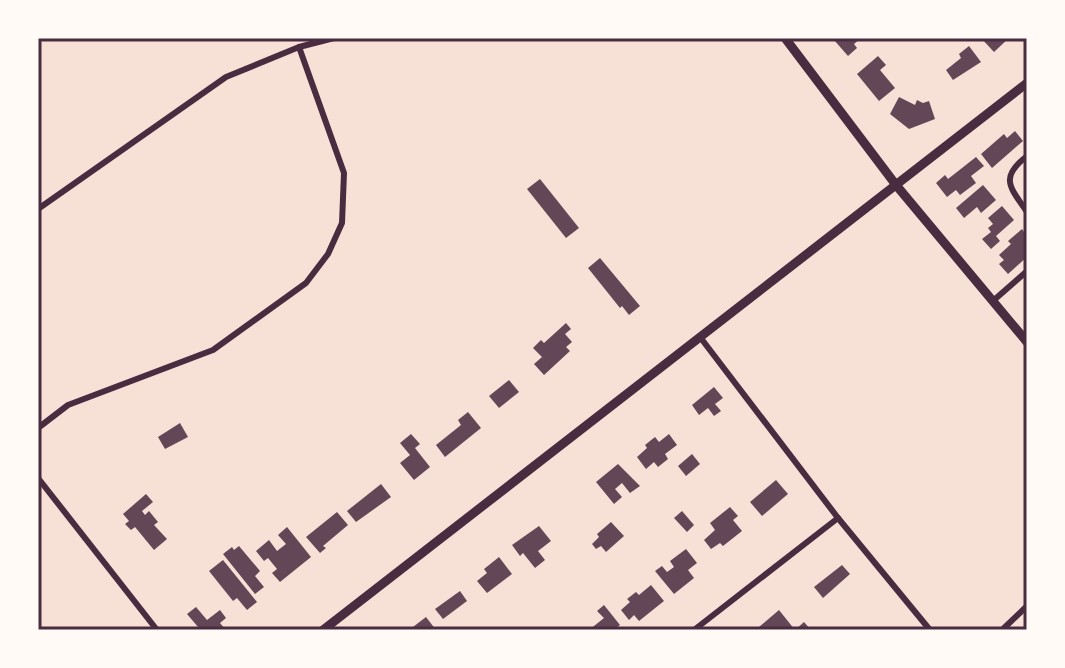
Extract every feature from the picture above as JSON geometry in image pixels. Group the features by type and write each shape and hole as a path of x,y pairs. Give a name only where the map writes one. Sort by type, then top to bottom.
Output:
{"main road":[{"path":"785,38 896,185 1027,342"},
{"path":"323,630 1027,83"}],"street":[{"path":"38,209 226,77 299,47 334,38"},
{"path":"38,428 68,405 213,350 306,283 328,254 342,223 344,173 299,47"},
{"path":"1027,156 1013,166 1009,174 1012,189 1027,212"},
{"path":"994,300 1027,271"},
{"path":"700,337 838,518 930,630"},
{"path":"38,478 157,630"},
{"path":"694,630 838,518"},
{"path":"1002,630 1027,606"}],"building":[{"path":"861,38 854,44 857,48 848,56 834,40"},
{"path":"981,38 1009,38 994,52"},
{"path":"969,46 981,62 953,80 946,70 961,58 959,54"},
{"path":"878,56 886,65 880,70 895,88 879,101 857,74"},
{"path":"899,97 915,105 917,100 923,103 929,101 935,119 909,129 890,114"},
{"path":"1015,131 1023,141 992,168 981,154 1004,134 1007,138"},
{"path":"976,157 984,166 971,176 976,183 960,195 956,190 947,197 936,183 945,175 948,179"},
{"path":"540,179 579,228 566,238 527,189"},
{"path":"983,185 996,200 981,213 977,207 964,218 956,208"},
{"path":"1002,206 1014,220 996,236 1000,241 991,249 982,239 991,232 988,228 993,224 988,218"},
{"path":"1022,229 1027,236 1027,257 1008,274 999,264 1004,260 999,255 1011,244 1008,241"},
{"path":"600,258 640,306 629,315 588,268"},
{"path":"566,323 571,329 565,334 572,342 566,347 570,351 544,375 534,364 542,357 533,348 541,340 544,343"},
{"path":"509,380 519,392 499,408 489,396"},
{"path":"714,387 723,398 715,404 721,411 714,416 708,408 699,415 692,405"},
{"path":"468,412 481,428 445,457 436,445 461,425 458,420"},
{"path":"180,423 188,437 165,449 158,437"},
{"path":"411,434 420,444 415,448 430,467 414,480 400,463 410,455 400,443"},
{"path":"669,434 677,445 665,454 668,459 658,467 654,462 646,469 637,457 655,437 659,442"},
{"path":"692,454 700,464 686,476 678,466"},
{"path":"618,464 640,486 630,493 622,483 615,489 622,497 614,504 596,482"},
{"path":"776,480 788,494 762,516 750,502"},
{"path":"381,484 391,497 356,522 347,511"},
{"path":"146,494 153,502 142,511 145,515 149,511 158,522 154,525 167,539 154,550 135,527 131,530 125,524 129,521 123,514"},
{"path":"730,507 738,516 733,520 742,531 723,546 720,543 711,549 704,540 715,530 710,523"},
{"path":"682,511 694,525 687,532 674,518"},
{"path":"337,512 348,525 323,546 326,548 320,553 306,537"},
{"path":"611,522 624,536 606,552 601,546 596,549 592,544 599,537 597,534"},
{"path":"539,526 551,541 538,551 545,560 535,568 512,545"},
{"path":"287,527 311,557 280,582 272,573 277,569 268,558 264,561 256,551 269,540 277,551 286,544 278,535"},
{"path":"239,546 260,571 255,576 264,587 255,594 223,554"},
{"path":"686,549 697,563 688,570 694,578 674,594 655,571 662,566 667,572 674,567 670,561"},
{"path":"499,557 512,574 487,593 477,581 487,573 484,569"},
{"path":"223,560 257,602 247,610 237,598 233,601 209,571"},
{"path":"842,565 850,574 823,598 814,587"},
{"path":"651,585 664,601 639,621 634,615 629,620 621,610 630,602 627,599 636,592 639,595"},
{"path":"460,591 467,601 443,619 435,609"},
{"path":"604,605 620,625 614,630 589,630 604,618 597,611"},
{"path":"196,607 207,620 220,610 226,618 220,623 226,630 195,630 198,627 187,614"},
{"path":"779,610 795,630 761,630 759,627"},
{"path":"426,617 436,630 409,630"},
{"path":"804,622 811,630 795,630"}]}
